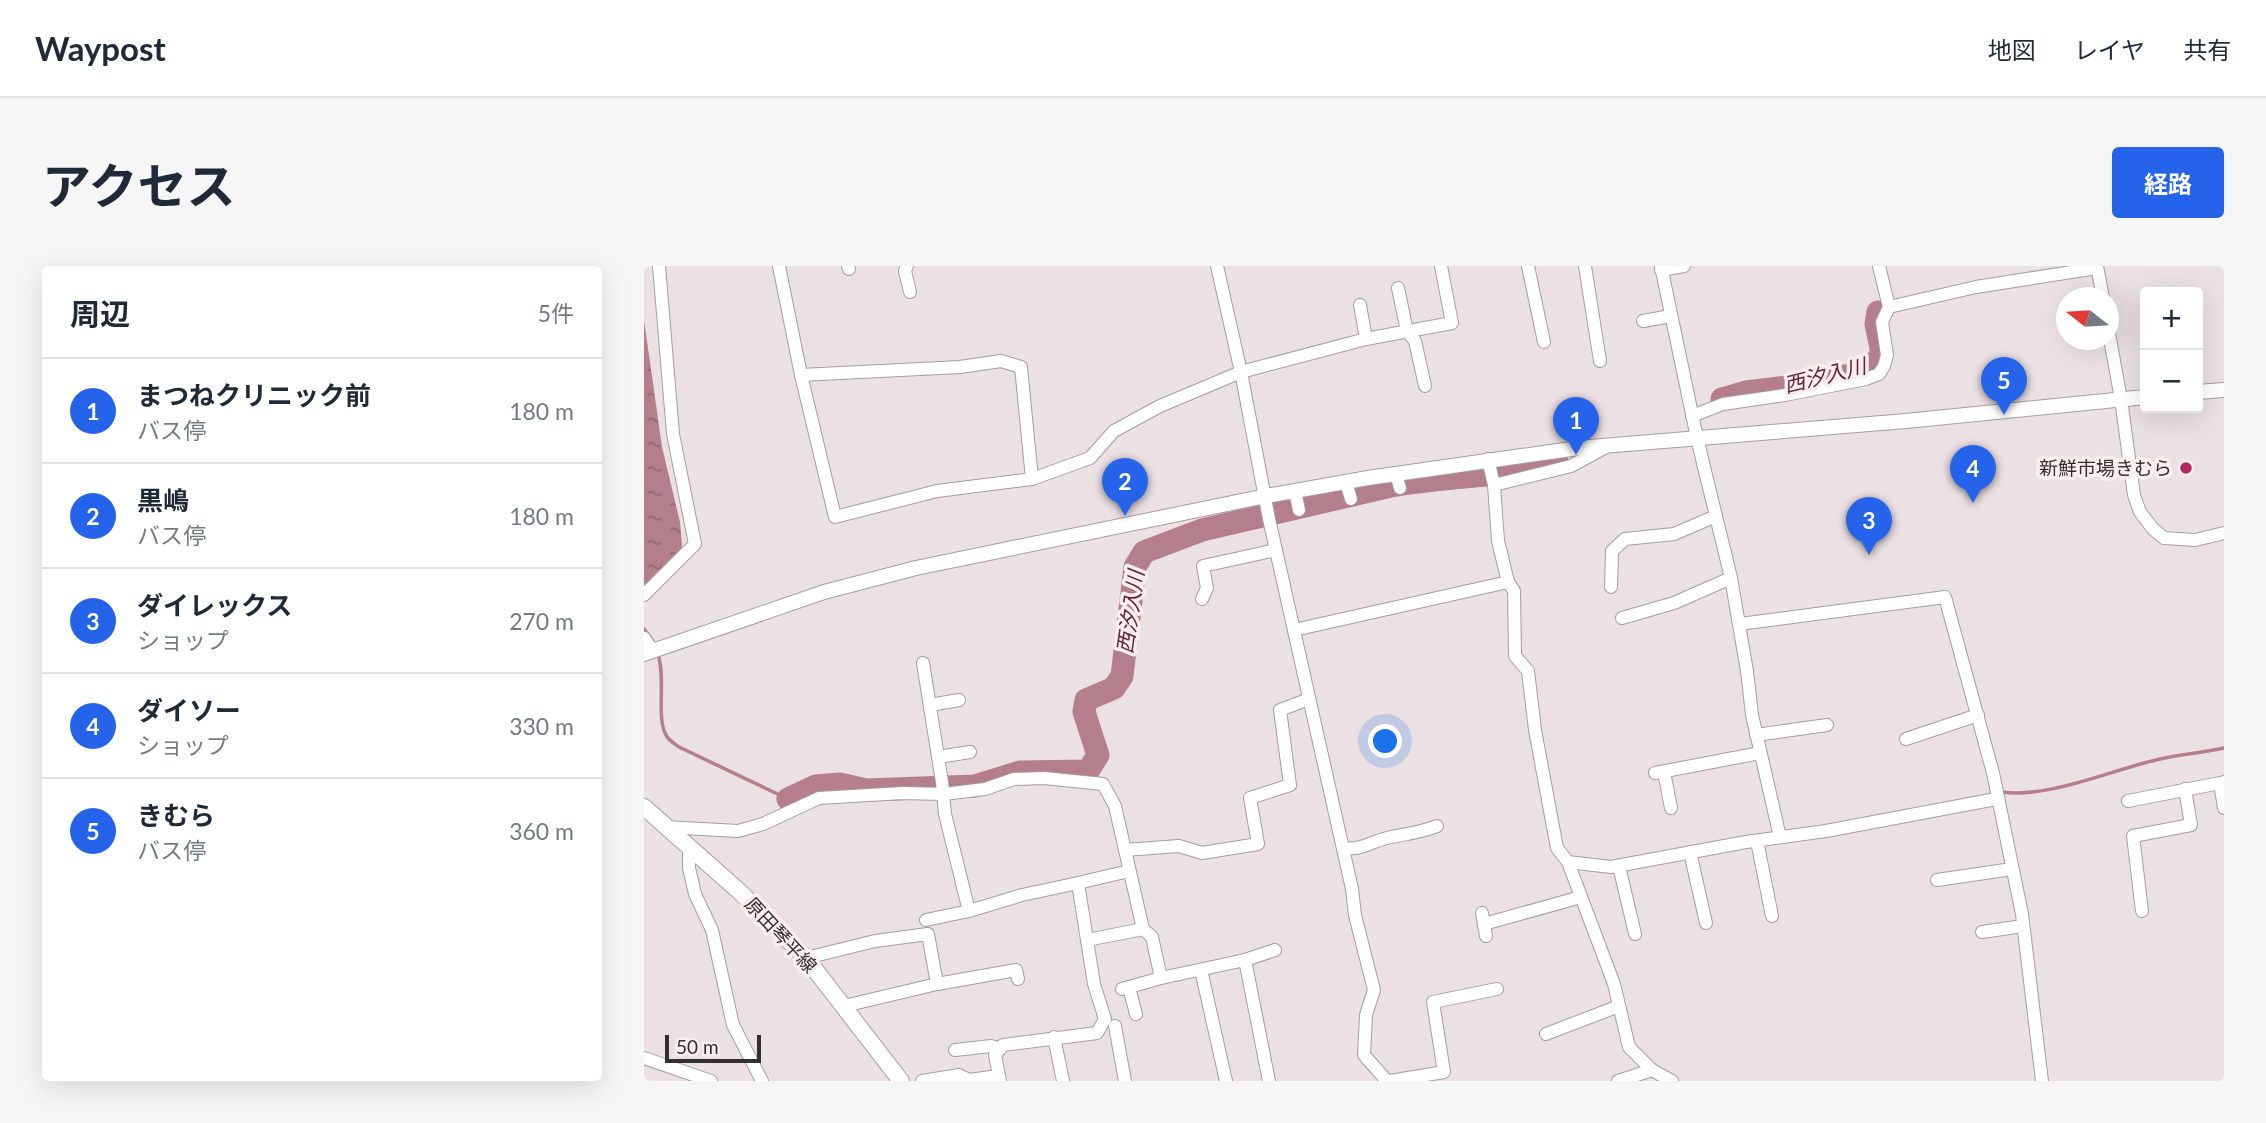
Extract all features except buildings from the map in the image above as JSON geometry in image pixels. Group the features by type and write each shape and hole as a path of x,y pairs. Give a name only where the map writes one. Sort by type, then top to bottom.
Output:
{"main road":[{"name":"原田琴平線","path":"644,807 740,892 806,958 901,1081"}],"street":[{"path":"644,594 695,544 673,434 659,266"},
{"path":"779,266 801,375 835,517 937,491 1032,480 1090,458 1114,431 1160,406 1241,372 1366,339 1452,323 1441,266"},
{"path":"907,266 905,271 910,292"},
{"path":"1217,266 1276,550 1343,848 1355,915 1374,990 1366,1015 1364,1055 1388,1081 1444,1072 1433,1002 1497,989"},
{"path":"1528,266 1544,342"},
{"path":"1585,266 1600,361"},
{"path":"1684,266 1661,268 1692,416 1731,578 1756,735 1780,837"},
{"path":"1692,416 1723,404 1785,396 1879,374 1886,355 1882,322 1889,307 1880,266"},
{"path":"1889,307 1976,287 2097,267 2101,287"},
{"path":"1398,288 1407,331 1415,341 1424,386"},
{"path":"1360,305 1366,339"},
{"path":"1643,321 1671,316"},
{"path":"2113,350 2134,495 2140,512 2164,538 2195,540 2224,533"},
{"path":"801,375 960,367 1001,361 1021,367 1032,480"},
{"path":"2203,392 2224,390"},
{"path":"1491,473 1609,445 2140,397"},
{"path":"644,638 654,651 824,592 905,571 1267,508 1398,481 1571,466 1609,445"},
{"path":"1491,473 1498,541 1508,582 1514,591 1515,656 1528,671 1535,730 1558,848 1568,862 1614,984 1629,1047 1652,1070 1672,1081"},
{"path":"1611,587 1612,551 1625,539 1674,534 1716,516"},
{"path":"1202,599 1207,588 1203,566 1276,550"},
{"path":"1622,618 1674,603 1731,578"},
{"path":"1294,631 1508,582"},
{"path":"1740,624 1945,597 1978,715 2012,869 2023,926 2042,1081"},
{"path":"923,663 945,814 969,911"},
{"path":"1125,850 1179,846 1202,853 1258,844 1250,798 1290,785 1280,710 1310,699"},
{"path":"930,705 959,700"},
{"path":"1906,739 1978,715"},
{"path":"1756,735 1827,725"},
{"path":"938,757 970,752"},
{"path":"1671,808 1659,773 1760,753"},
{"path":"665,827 738,831 763,824 819,798 985,789 1014,779 1044,778 1103,784 1115,806 1143,929 1152,937 1161,978"},
{"path":"2128,801 2222,783 2224,808"},
{"path":"2142,911 2133,836 2191,825 2185,789"},
{"path":"1568,862 1619,866 1996,799"},
{"path":"1343,848 1356,850 1385,838 1421,833 1437,826"},
{"path":"1757,841 1772,916"},
{"path":"689,848 689,868 695,894 712,930 733,1025 762,1081"},
{"path":"1690,852 1706,922"},
{"path":"1619,866 1635,934"},
{"path":"1937,880 2012,869"},
{"path":"926,920 1129,871"},
{"path":"922,1081 959,1075 969,1080 999,1078 995,1055 1003,1045 1097,1033 1105,1019 1094,984 1078,883"},
{"path":"1484,924 1581,898"},
{"path":"1982,932 2023,926"},
{"path":"1087,940 1143,929"},
{"path":"806,958 875,942 928,934 937,984"},
{"path":"1136,1014 1125,988 1245,960 1275,950"},
{"path":"1245,960 1269,1081"},
{"path":"844,1006 937,984 1016,970"},
{"path":"1202,970 1226,1081"},
{"path":"1546,1034 1619,1006"},
{"path":"1115,1026 1125,1081"},
{"path":"1054,1037 1063,1081"},
{"path":"955,1050 991,1046 1000,1049"},
{"path":"644,1058 711,1081"},
{"path":"1618,1081 1652,1070"}],"water":[{"path":"644,320 662,447 680,522 682,546 678,558 644,585"}],"waterway":[{"name":"西汐入川","path":"1722,399 1746,392 1796,386 1865,372 1872,368 1882,353 1876,324 1878,312"},
{"name":"西汐入川","path":"788,799 816,786 840,784 866,790 975,786 1020,772 1088,771 1098,755 1084,712 1086,700 1114,688 1122,676 1135,567 1144,552 1202,530 1391,486 1517,472 1558,464"},
{"path":"644,629 653,641"},
{"path":"658,655 663,728 668,739 679,747 788,799"},
{"path":"2002,792 2020,793 2060,787 2160,759 2224,748"}],"place":[{"name":"きむら","path":"2004,415"},
{"name":"まつねクリニック前","path":"1576,455"},
{"name":"新鮮市場きむら","path":"2186,468"},
{"name":"ダイソー","path":"1973,503"},
{"name":"黒嶋","path":"1125,516"},
{"name":"ダイレックス","path":"1869,555"}]}
